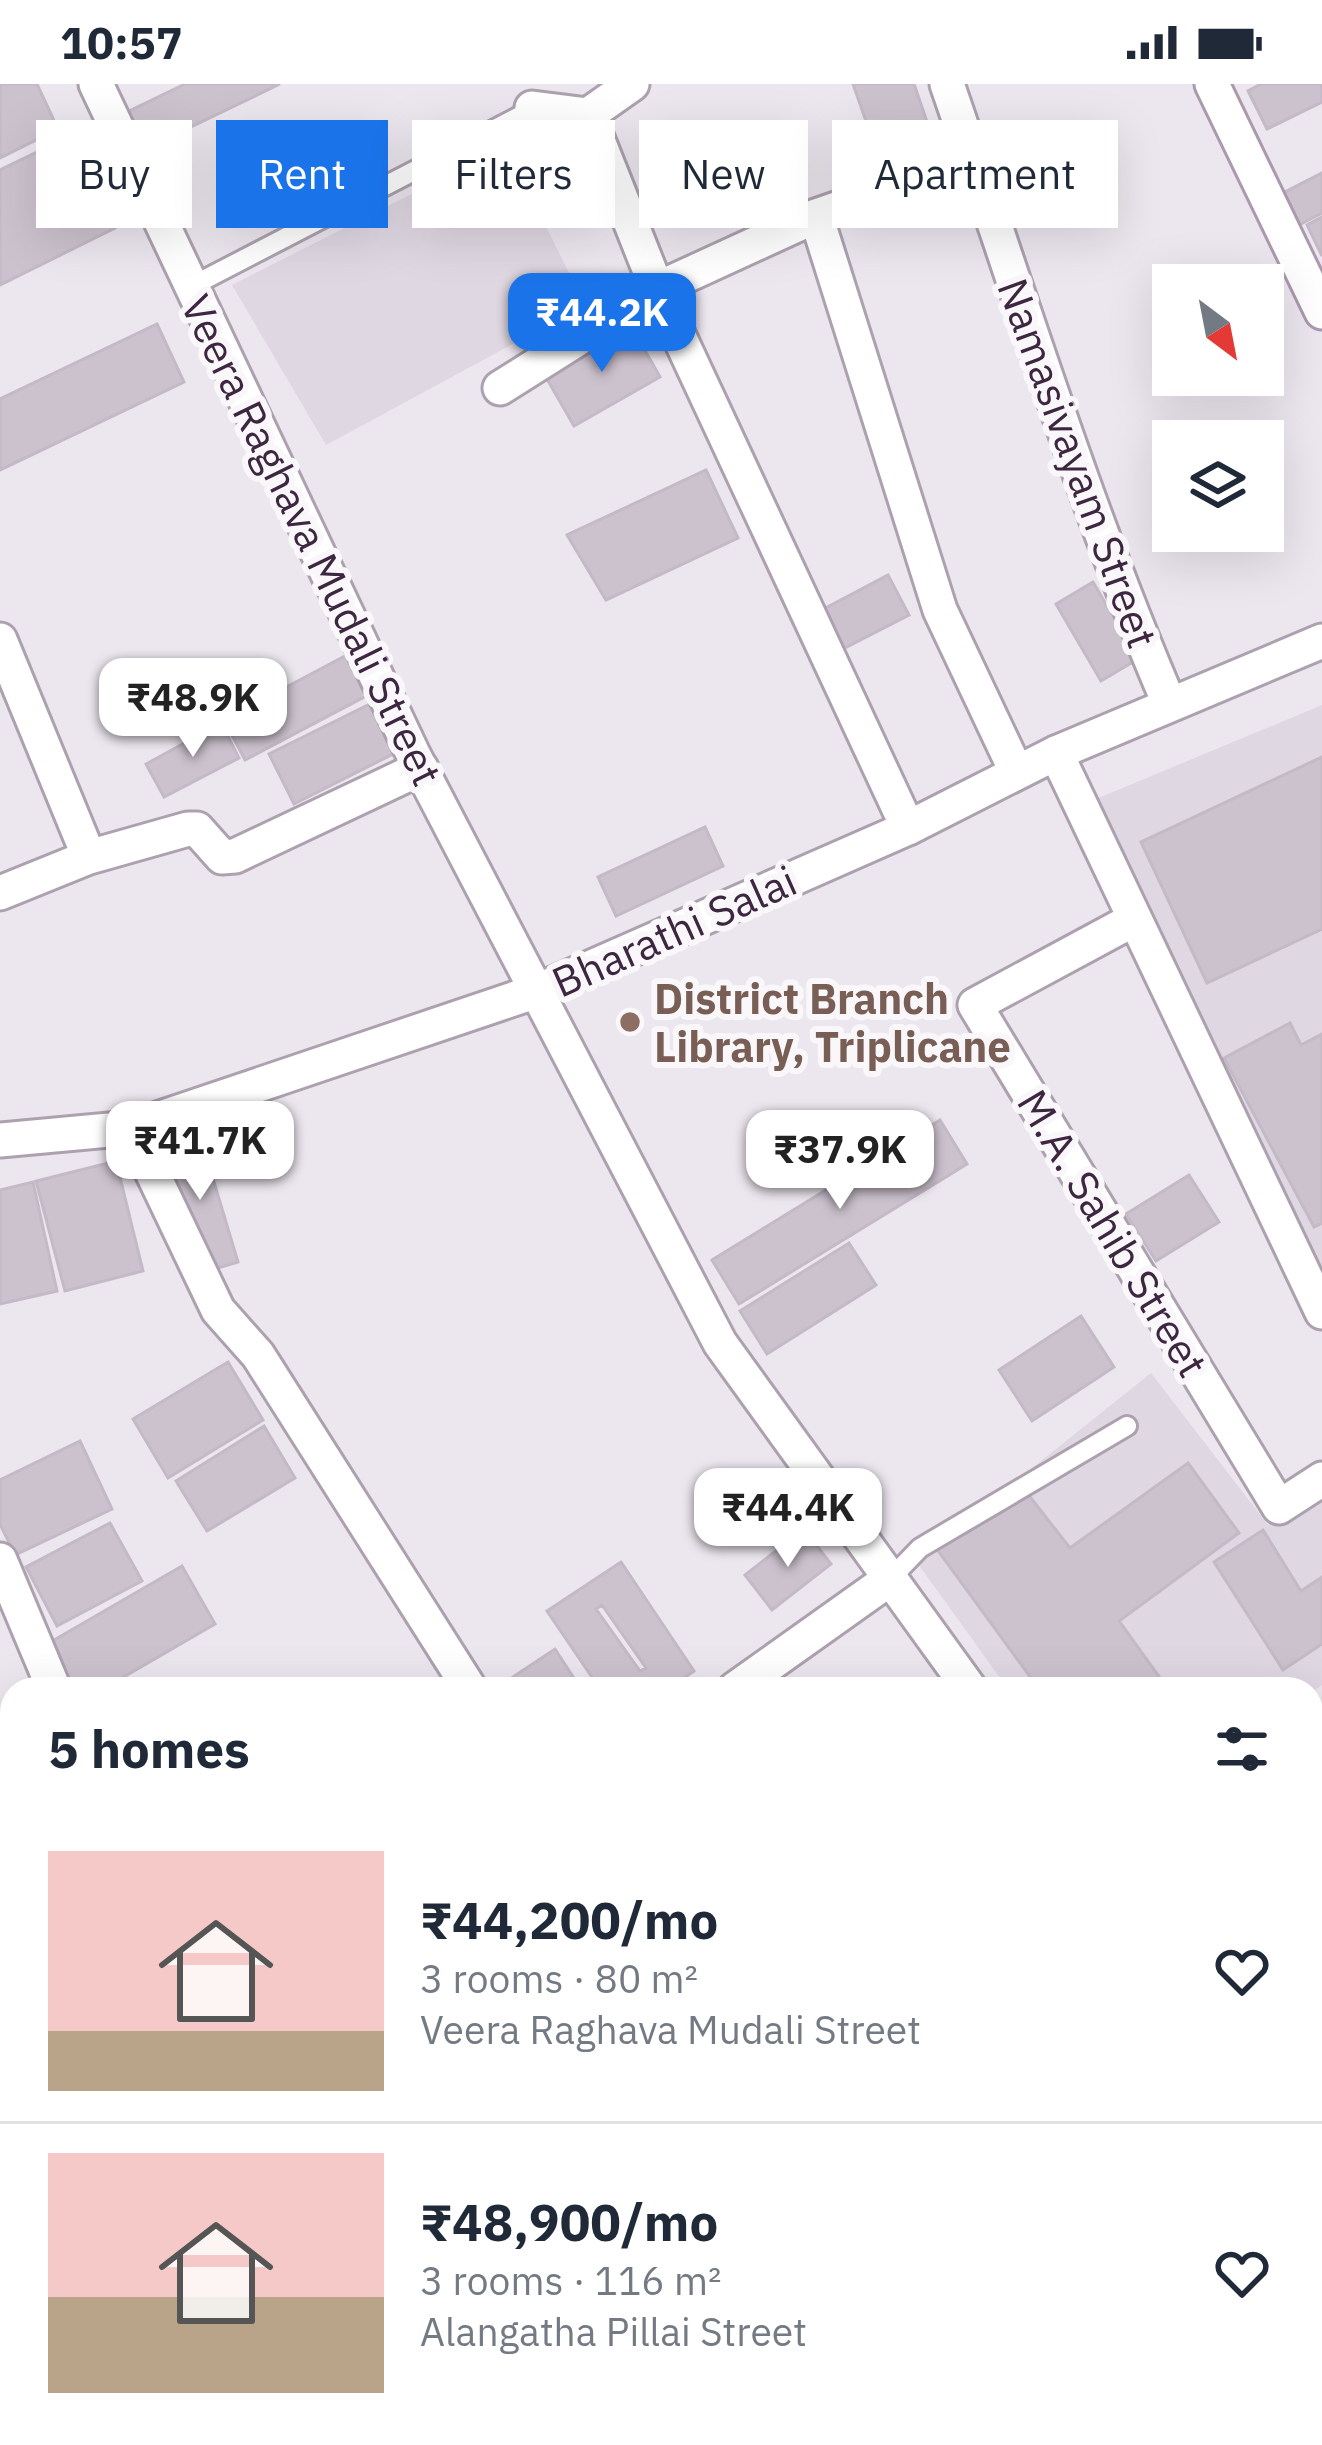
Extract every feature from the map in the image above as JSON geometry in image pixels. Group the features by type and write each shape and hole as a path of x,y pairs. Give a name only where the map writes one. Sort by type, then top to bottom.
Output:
{"street":[{"name":"Veera Raghava Mudali Street","path":"96,84 421,768 720,1343 961,1677"},
{"path":"526,112 588,115 632,84"},
{"name":"Namasivayam Street","path":"947,84 960,120"},
{"path":"1212,84 1322,312"},
{"path":"588,115 657,289 908,828"},
{"path":"500,388 657,289 832,210"},
{"path":"816,216 940,610 1016,771"},
{"name":"Namasivayam Street","path":"995,228 1037,363 1119,587 1168,703"},
{"path":"0,640 89,856"},
{"name":"Bharathi Salai","path":"0,1140 131,1128 537,991 908,828 1016,771 1168,703 1322,641"},
{"path":"1056,753 1131,921 1322,1312"},
{"path":"0,892 89,856 197,829 211,850 222,857 235,856 421,768"},
{"name":"M.A. Sahib Street","path":"1131,921 975,1005 1279,1508 1322,1479"},
{"path":"131,1128 218,1310 258,1355 462,1677"},
{"path":"0,1560 49,1677"},
{"path":"752,1677 891,1578"}],"lane":[{"path":"190,287 526,112"},
{"path":"891,1578 920,1548 1126,1426"}],"shaded area":[{"path":"412,194 412,228 547,228 585,305 326,445 232,285 344,228 388,228 388,206"},
{"path":"1322,705 1322,1274 1146,928 1089,802"},
{"path":"1151,1373 1268,1525 1322,1502 1322,1677 999,1677 916,1561"}],"building":[{"path":"0,84 37,84 54,120 36,120 36,140 0,158"},
{"path":"185,84 280,84 192,126 192,120 126,120 123,114"},
{"path":"853,84 914,84 926,120 866,120"},
{"path":"1261,84 1322,84 1322,102 1267,129 1248,91"},
{"path":"36,153 36,228 115,228 0,285 0,170"},
{"path":"1322,173 1322,213 1297,226 1281,194"},
{"path":"1322,217 1322,256 1307,225"},
{"path":"157,324 184,382 0,470 0,399"},
{"path":"630,324 660,377 574,426 543,372"},
{"path":"706,470 738,538 606,600 567,535"},
{"path":"888,575 909,615 835,653 814,614"},
{"path":"1093,582 1138,659 1101,681 1056,604"},
{"path":"345,656 366,696 245,760 224,720"},
{"path":"376,701 401,750 294,804 269,754"},
{"path":"221,723 239,758 164,797 146,764"},
{"path":"1322,757 1322,929 1207,983 1141,842"},
{"path":"705,827 723,866 616,916 598,877"},
{"path":"1290,1023 1301,1045 1322,1034 1322,1223 1314,1227 1224,1058"},
{"path":"940,1120 967,1164 739,1304 712,1260"},
{"path":"199,1132 238,1262 201,1273 162,1144"},
{"path":"116,1161 143,1271 65,1291 36,1181"},
{"path":"1189,1175 1219,1222 1156,1261 1126,1214"},
{"path":"33,1182 57,1291 0,1304 0,1190"},
{"path":"849,1243 876,1285 767,1354 740,1311"},
{"path":"1081,1316 1114,1367 1032,1421 999,1370"},
{"path":"228,1362 263,1420 168,1478 133,1419"},
{"path":"264,1426 295,1478 207,1531 176,1481"},
{"path":"80,1441 112,1509 15,1555 0,1524 0,1480"},
{"path":"1188,1463 1239,1533 1119,1621 1159,1677 1030,1677 936,1548 1027,1493 1070,1548"},
{"path":"110,1523 142,1581 57,1626 26,1567"},
{"path":"804,1529 831,1564 772,1610 745,1575"},
{"path":"1263,1530 1301,1591 1322,1577 1322,1644 1283,1670 1214,1562"},
{"path":"621,1562 694,1671 685,1677 592,1677 547,1611","holes":["602,1605 646,1668 640,1671 596,1609"]},
{"path":"182,1566 215,1624 124,1677 60,1677 42,1647"},
{"path":"555,1649 573,1677 513,1677"}],"place":[{"name":"District Branch Library, Triplicane","path":"630,1022"}]}
